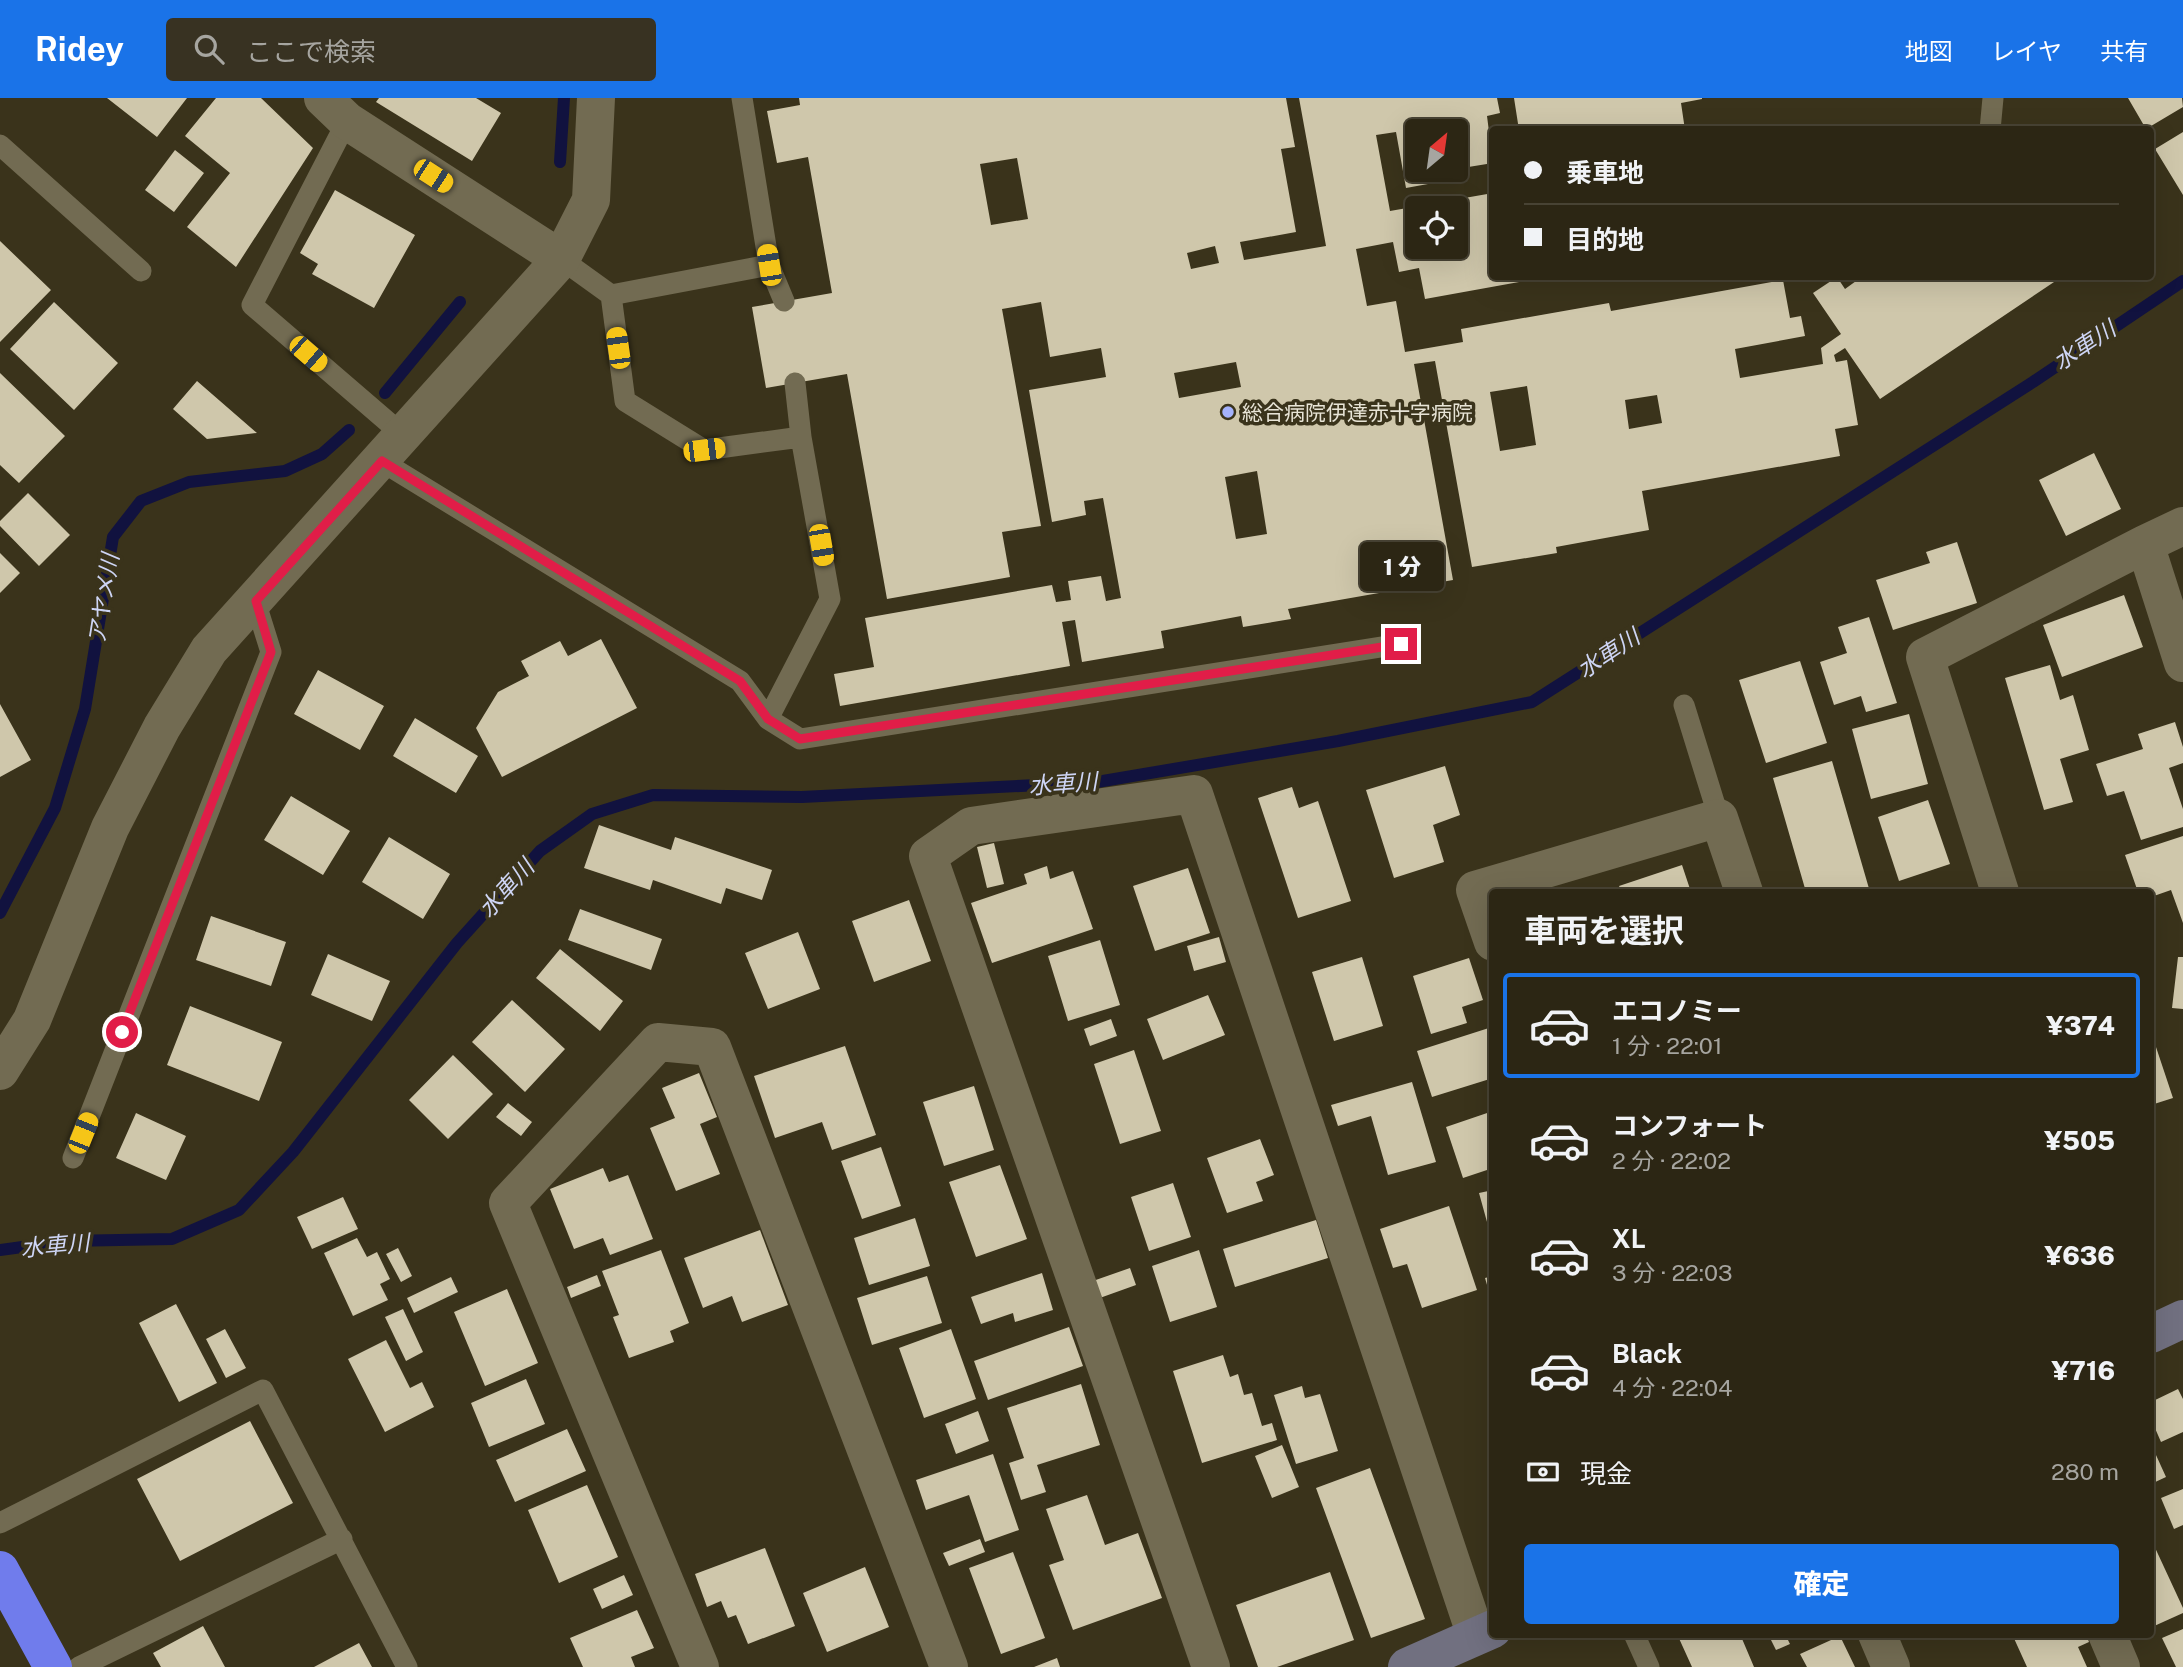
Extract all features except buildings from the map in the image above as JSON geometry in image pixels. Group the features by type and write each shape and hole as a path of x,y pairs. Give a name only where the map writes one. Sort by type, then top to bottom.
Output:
{"highway":[{"path":"0,1570 53,1667"}],"street":[{"path":"0,1071 32,1020 110,828 162,727 209,650 256,601 561,259 591,200 596,98"},
{"path":"335,106 561,259"},
{"path":"1999,889 1926,657 2183,526"},
{"path":"2146,544 2183,663"},
{"path":"1211,1667 928,856 971,826 1194,794 1484,1632 1407,1667"},
{"path":"1489,930 1475,890 1720,818 1743,889"},
{"path":"700,1667 508,1203 659,1042 712,1047 948,1667"},
{"path":"2154,1333 2183,1320"},
{"path":"1879,1638 1891,1667"},
{"path":"2109,1638 2122,1667"}],"lane":[{"path":"742,98 769,265 784,301"},
{"path":"1990,126 1993,98"},
{"path":"335,106 251,305 392,448 740,681 768,719 800,739 1401,644"},
{"path":"0,145 141,271"},
{"path":"561,259 611,295 769,265"},
{"path":"611,295 625,401 704,450 801,437"},
{"path":"768,719 831,599 801,437 795,383"},
{"path":"73,1158 271,652 256,601"},
{"path":"1684,705 1720,818"},
{"path":"0,1523 263,1390 407,1667"},
{"path":"79,1667 342,1539"},
{"path":"1636,1638 1649,1667"}],"waterway":[{"name":"アヤメ川","path":"560,162 564,98"},
{"name":"水車川","path":"0,1250 66,1241 172,1239 239,1210 293,1152 457,943 540,851 592,814 653,795 802,797 1097,782 1338,741 1532,702 2033,382 2183,281"},
{"name":"アヤメ川","path":"385,393 460,302"},
{"name":"アヤメ川","path":"0,913 55,808 85,709 113,537 141,501 189,482 285,471 322,454 349,430"}],"place":[{"name":"総合病院伊達赤十字病院","path":"1228,412"}],"route":[{"path":"122,1032 271,652 256,601 382,461 740,681 768,719 800,739 1401,644"}]}
